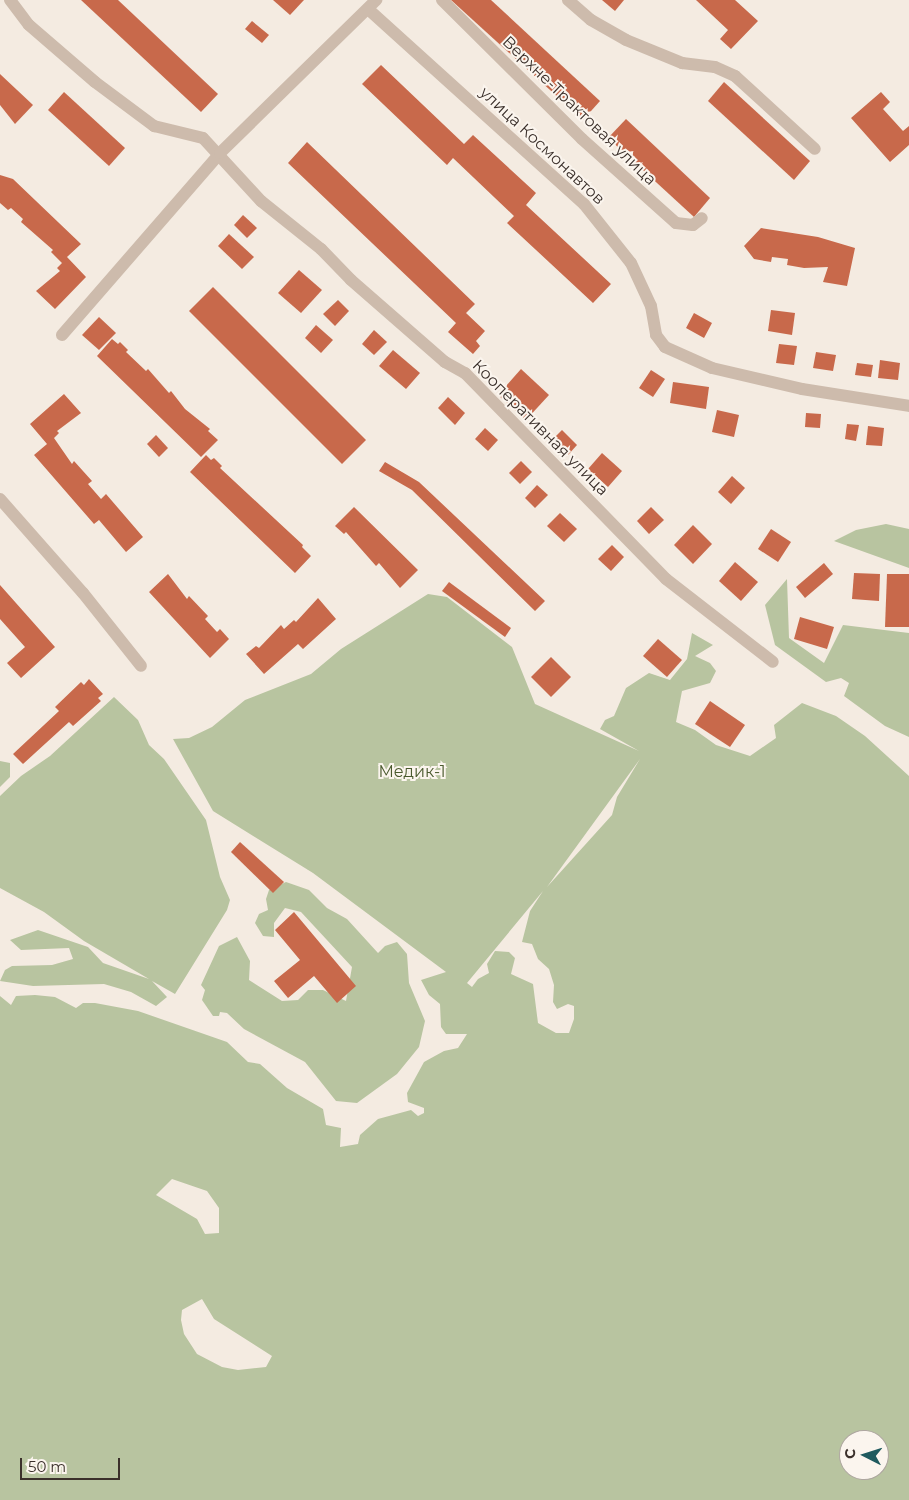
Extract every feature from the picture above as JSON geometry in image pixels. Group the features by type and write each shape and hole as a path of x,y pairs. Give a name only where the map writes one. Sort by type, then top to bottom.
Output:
{"street":[{"name":"Кооперативная улица","path":"10,0 29,25 95,82 154,126 203,138 220,153 260,201 321,248 351,280 445,362 465,373 666,579 773,662"},
{"name":"Верхне-Трактовая улица","path":"442,0 582,139 676,223 693,225 702,218"},
{"path":"568,0 591,20 626,40 682,63 715,67 735,76 815,148"},
{"path":"62,335 220,153 372,4"},
{"name":"улица Космонавтов","path":"372,4 584,204 631,263 651,306 656,335 665,347 712,368 802,389 909,406"},
{"path":"0,499 83,593 141,666"}],"green space":[{"path":"886,524 909,529 909,568 834,541 856,530"},
{"path":"787,579 789,638 824,663 843,625 909,633 909,737 885,726 844,696 849,683 841,678 826,682 775,645 765,605"},
{"name":"Медик-1","path":"428,594 447,597 512,647 535,704 639,751 600,729 605,720 614,716 626,688 649,673 670,680 687,659 692,633 713,645 695,656 710,663 716,671 710,683 682,691 676,722 695,730 716,745 750,756 776,738 774,725 802,703 836,716 865,736 909,776 909,1500 0,1500 0,996 11,1005 16,996 35,995 55,997 76,1008 83,1003 95,1003 138,1011 227,1042 248,1062 260,1064 287,1088 323,1109 326,1125 341,1128 340,1147 358,1144 360,1135 378,1119 411,1110 418,1116 424,1113 424,1108 408,1102 407,1093 424,1062 444,1051 458,1048 467,1034 446,1034 441,1027 440,1004 429,995 421,980 446,972 313,873 213,811 173,739 189,738 212,727 245,700 311,674 341,649","holes":["640,759 617,797 612,815 547,887","543,891 530,911 522,942 532,944 538,959 549,969 554,985 553,1002 557,1009 568,1004 574,1006 574,1019 569,1033 556,1033 538,1023 533,984 511,974 515,958 509,952 495,951 487,964 489,973 478,979 472,987 467,983","172,1179 207,1191 219,1208 219,1233 205,1234 197,1219 156,1195","202,1299 214,1319 272,1356 266,1367 238,1370 222,1367 197,1354 184,1334 181,1320 182,1310"]},
{"path":"114,697 138,720 149,745 164,759 206,820 220,877 230,900 227,910 175,994 152,981 167,997 156,1006 131,992 104,984 33,986 0,981 5,970 12,966 52,965 73,959 69,948 21,950 10,940 38,930 88,947 103,963 149,979 84,941 44,912 0,888 0,796 21,776 50,756"},
{"path":"0,761 10,763 10,777 0,787"},
{"path":"286,882 309,890 327,908 347,919 378,953 385,946 397,942 407,954 409,983 425,1021 419,1047 397,1074 357,1103 336,1101 305,1062 244,1029 227,1013 220,1012 219,1016 213,1016 202,1000 205,990 201,985 219,946 237,937 250,961 249,980 282,1001 298,1000 308,990 323,990 346,1001 352,967 301,912 285,908 274,923 274,937 263,936 255,923 259,914 268,910 266,899 269,890"}],"building":[{"path":"81,0 118,0 218,94 201,112"},
{"path":"273,0 304,0 290,15"},
{"path":"451,0 491,0 600,101 583,120"},
{"path":"602,0 624,0 615,11"},
{"path":"696,0 735,0 758,21 731,49 720,39 728,30"},
{"path":"252,21 269,35 262,43 245,29"},
{"path":"381,65 464,144 473,135 536,193 526,205 611,284 593,303 507,223 514,216 453,158 447,165 362,84"},
{"path":"0,74 33,105 15,124 0,105"},
{"path":"724,82 810,161 794,180 708,101"},
{"path":"64,92 125,148 109,166 48,110"},
{"path":"881,92 890,102 883,109 903,131 909,126 909,145 890,162 851,118"},
{"path":"626,119 710,198 694,217 608,138"},
{"path":"307,142 475,304 466,313 485,331 476,341 480,346 473,354 448,332 456,323 288,163"},
{"path":"0,175 13,179 81,244 67,257 86,277 55,309 36,291 60,271 57,268 62,263 51,252 53,250 21,222 23,219 11,208 8,210 0,203"},
{"path":"243,215 257,228 247,238 234,225"},
{"path":"761,228 818,237 855,248 847,286 823,282 828,267 804,268 787,265 788,259 772,257 771,262 754,259 744,246"},
{"path":"229,234 254,257 242,269 218,246"},
{"path":"299,270 322,290 301,313 278,293"},
{"path":"213,287 366,440 342,464 189,311"},
{"path":"338,300 349,311 335,326 323,314"},
{"path":"771,310 795,313 792,335 768,331"},
{"path":"694,313 712,323 704,338 686,328"},
{"path":"99,317 116,333 99,350 82,335"},
{"path":"316,325 333,340 321,353 305,338"},
{"path":"374,330 387,342 374,355 362,344"},
{"path":"112,339 118,344 120,342 128,350 126,352 146,371 148,369 169,393 171,391 185,409 210,429 208,431 218,440 201,457 97,356"},
{"path":"779,344 797,346 794,365 776,363"},
{"path":"393,350 420,373 406,389 379,366"},
{"path":"816,352 836,355 833,371 813,368"},
{"path":"880,360 900,363 898,380 878,378"},
{"path":"857,363 873,365 871,377 855,375"},
{"path":"521,369 549,395 526,420 498,395"},
{"path":"651,370 665,379 653,397 639,388"},
{"path":"673,382 709,387 706,409 670,403"},
{"path":"64,394 81,413 57,431 59,433 54,438 72,464 74,461 92,481 88,484 101,499 106,494 143,537 126,552 99,520 94,524 34,455 47,444 30,424"},
{"path":"448,397 465,413 455,425 438,408"},
{"path":"717,410 739,415 734,437 712,432"},
{"path":"806,413 821,414 820,428 805,427"},
{"path":"847,424 859,425 856,441 845,439"},
{"path":"868,426 884,428 882,446 866,445"},
{"path":"485,428 498,440 488,451 475,439"},
{"path":"562,430 577,445 568,455 552,440"},
{"path":"156,435 168,448 159,457 147,444"},
{"path":"602,453 622,471 608,487 588,469"},
{"path":"206,455 211,460 214,458 222,466 220,468 303,545 302,547 311,556 295,573 190,472"},
{"path":"521,461 532,472 520,484 509,473"},
{"path":"385,462 419,482 545,601 535,611 412,490 379,471"},
{"path":"732,476 745,488 731,504 718,492"},
{"path":"537,485 548,495 535,508 525,498"},
{"path":"354,507 418,570 400,588 379,563 376,566 346,532 344,534 335,526"},
{"path":"651,507 664,520 649,534 637,521"},
{"path":"560,513 577,529 564,542 547,526"},
{"path":"693,525 712,544 693,564 674,545"},
{"path":"771,529 791,542 778,562 758,549"},
{"path":"612,545 624,557 611,571 598,559"},
{"path":"735,562 758,582 741,601 719,581"},
{"path":"824,563 833,574 805,598 796,587"},
{"path":"854,573 880,574 879,601 852,599"},
{"path":"168,574 187,599 189,596 208,616 205,619 217,632 220,629 229,639 210,658 149,592"},
{"path":"887,574 909,574 909,627 885,627"},
{"path":"449,582 511,628 505,637 442,591"},
{"path":"0,585 55,647 21,678 7,663 25,647 0,619"},
{"path":"318,598 336,619 303,649 298,644 264,674 246,654 256,646 259,648 281,625 284,629 294,620 296,622"},
{"path":"800,617 834,627 827,649 794,639"},
{"path":"658,639 682,660 667,677 643,656"},
{"path":"551,657 571,677 551,697 531,677"},
{"path":"89,679 103,694 98,698 101,701 73,726 69,722 23,764 13,754 59,711 55,707 81,682 84,685"},
{"path":"710,701 745,725 730,747 695,724"},
{"path":"240,842 284,882 273,893 231,852"},
{"path":"294,912 356,986 337,1003 314,976 288,998 274,981 300,960 275,930"}]}
